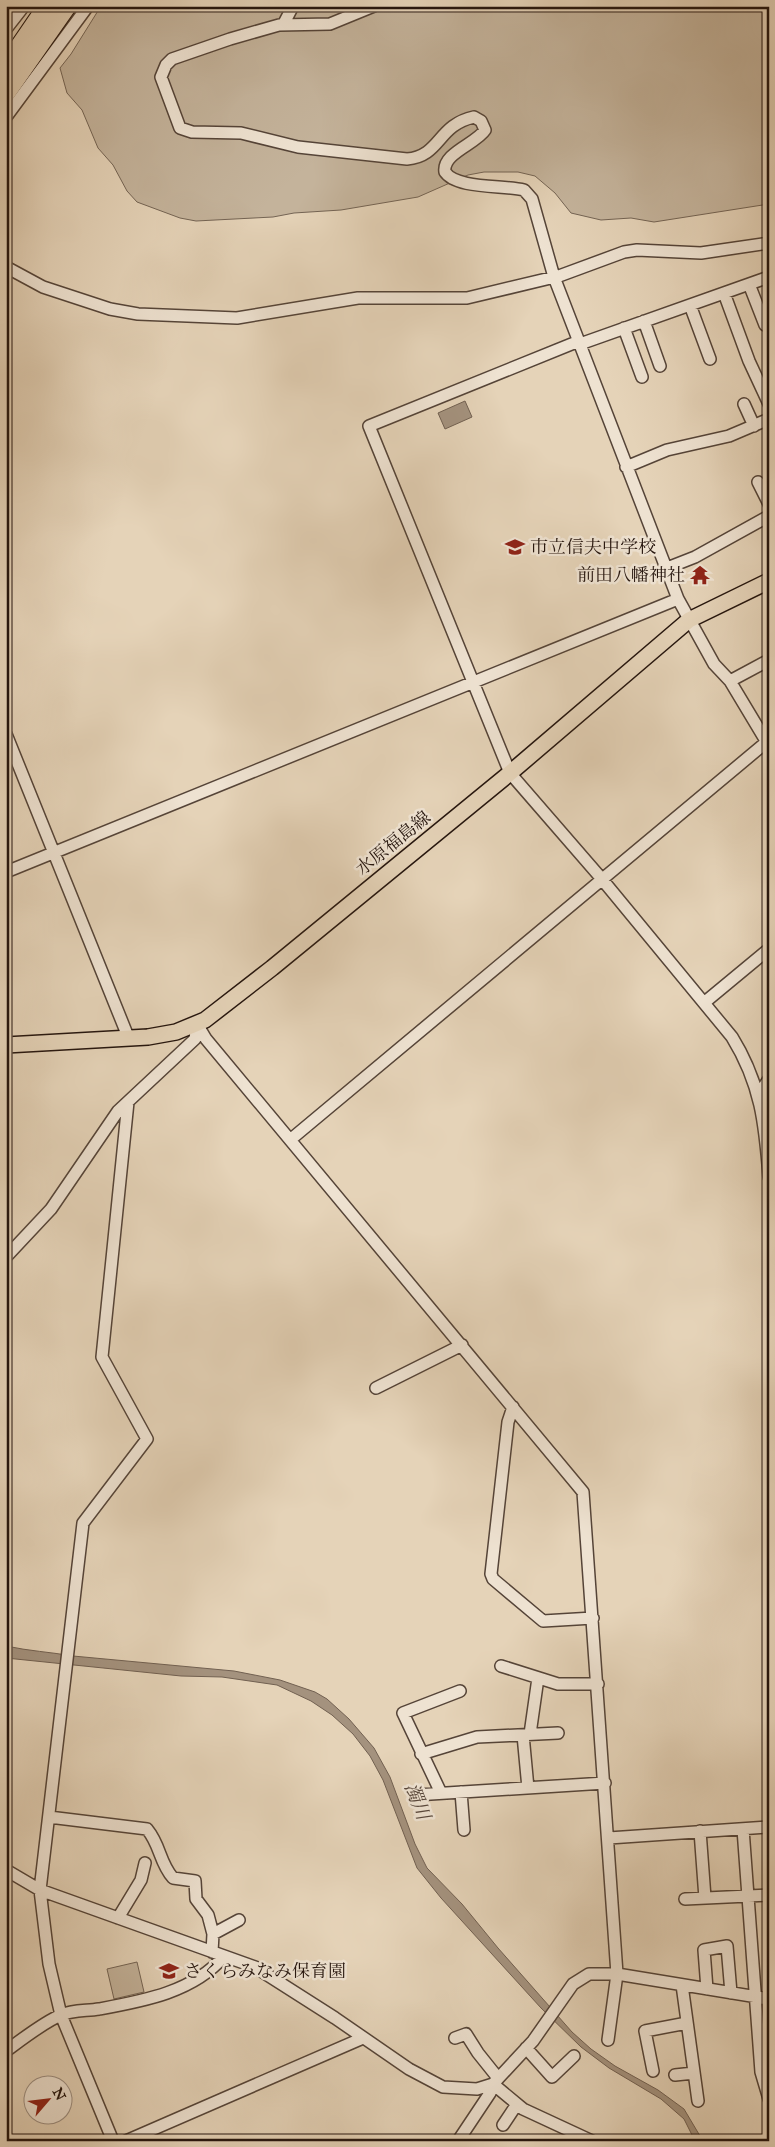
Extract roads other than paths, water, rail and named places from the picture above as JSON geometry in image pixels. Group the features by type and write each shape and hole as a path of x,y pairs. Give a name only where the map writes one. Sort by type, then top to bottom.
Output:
{"highway":[{"path":"6,66 47,6"},
{"path":"6,93 67,6"}],"main road":[{"name":"水原福島線","path":"6,1045 129,1039 176,1032 197,1024 221,1008 272,968 510,773 689,620 769,581"}],"street":[{"path":"6,29 24,6"},
{"path":"6,117 88,6"},
{"path":"283,25 293,6"},
{"path":"290,1140 601,878 768,742 730,682 714,664 678,599 554,277 535,206 529,193 512,187 465,183 455,180 445,172 447,162 481,136 485,130 484,125 478,118 460,122 445,131 430,152 419,158 407,159 298,147 240,133 192,132 180,128 161,77 166,65 181,56 230,38 278,24 330,24 374,6"},
{"path":"6,267 43,287 110,309 138,314 236,318 358,298 467,298 554,277 624,252 637,250 701,253 769,244"},
{"path":"769,277 579,343 369,426 510,773 601,878 704,1002 741,1052 758,1094 766,1131 769,1177"},
{"path":"749,284 764,325"},
{"path":"724,293 749,361 769,404"},
{"path":"690,305 710,359"},
{"path":"644,321 660,366"},
{"path":"624,328 642,378"},
{"path":"744,404 754,426"},
{"path":"626,467 668,450 713,440 769,419"},
{"path":"758,482 769,504"},
{"path":"667,568 695,557 769,516"},
{"path":"6,872 472,681 678,599"},
{"path":"730,682 769,660"},
{"path":"6,734 129,1039"},
{"path":"704,1002 769,949"},
{"path":"6,1257 51,1209 118,1111 194,1039 197,1024"},
{"path":"197,1024 206,1039 583,1492 618,1974 608,2040"},
{"path":"758,1094 769,1079"},
{"path":"113,2141 61,2015 50,1964 40,1890 83,1524 147,1439 102,1358 128,1102"},
{"path":"376,1388 462,1345"},
{"path":"513,1407 507,1432 491,1574 493,1579 542,1621 593,1618"},
{"path":"501,1666 538,1678 571,1685 598,1684"},
{"path":"528,1788 526,1735 538,1678"},
{"path":"441,1793 403,1713 460,1691"},
{"path":"422,1754 468,1739 558,1733"},
{"path":"414,1795 605,1783"},
{"path":"461,1792 464,1830"},
{"path":"49,1816 147,1829 160,1847 161,1860 173,1878 195,1881 196,1899 208,1915 213,1934 212,1952"},
{"path":"608,1838 769,1827"},
{"path":"743,1829 761,2072 769,2099"},
{"path":"700,1831 705,1898"},
{"path":"118,1918 141,1880 145,1864"},
{"path":"6,1870 40,1890 255,1967 436,2085 477,2089 496,2081"},
{"path":"686,1899 769,1895"},
{"path":"213,1934 239,1920"},
{"path":"707,1989 704,1950 727,1946 731,1993"},
{"path":"6,2051 61,2015 129,2003 162,1994 203,1975 224,1956"},
{"path":"462,2139 496,2081 548,2021 573,1984 585,1976 597,1972 618,1974 769,1999"},
{"path":"682,1985 698,2102"},
{"path":"653,2071 645,2031 687,2023"},
{"path":"455,2038 466,2034 496,2081 517,2104 530,2113 591,2141"},
{"path":"126,2141 363,2038"},
{"path":"526,2048 552,2077 574,2056"},
{"path":"675,2075 694,2073"},
{"path":"503,2125 517,2104"}],"place":[{"name":"市立信夫中学校","path":"515,547"},
{"name":"前田八幡神社","path":"700,575"},
{"name":"さくらみなみ保育園","path":"169,1971"}],"water label":[{"name":"濁川","path":"418,1801"}]}
